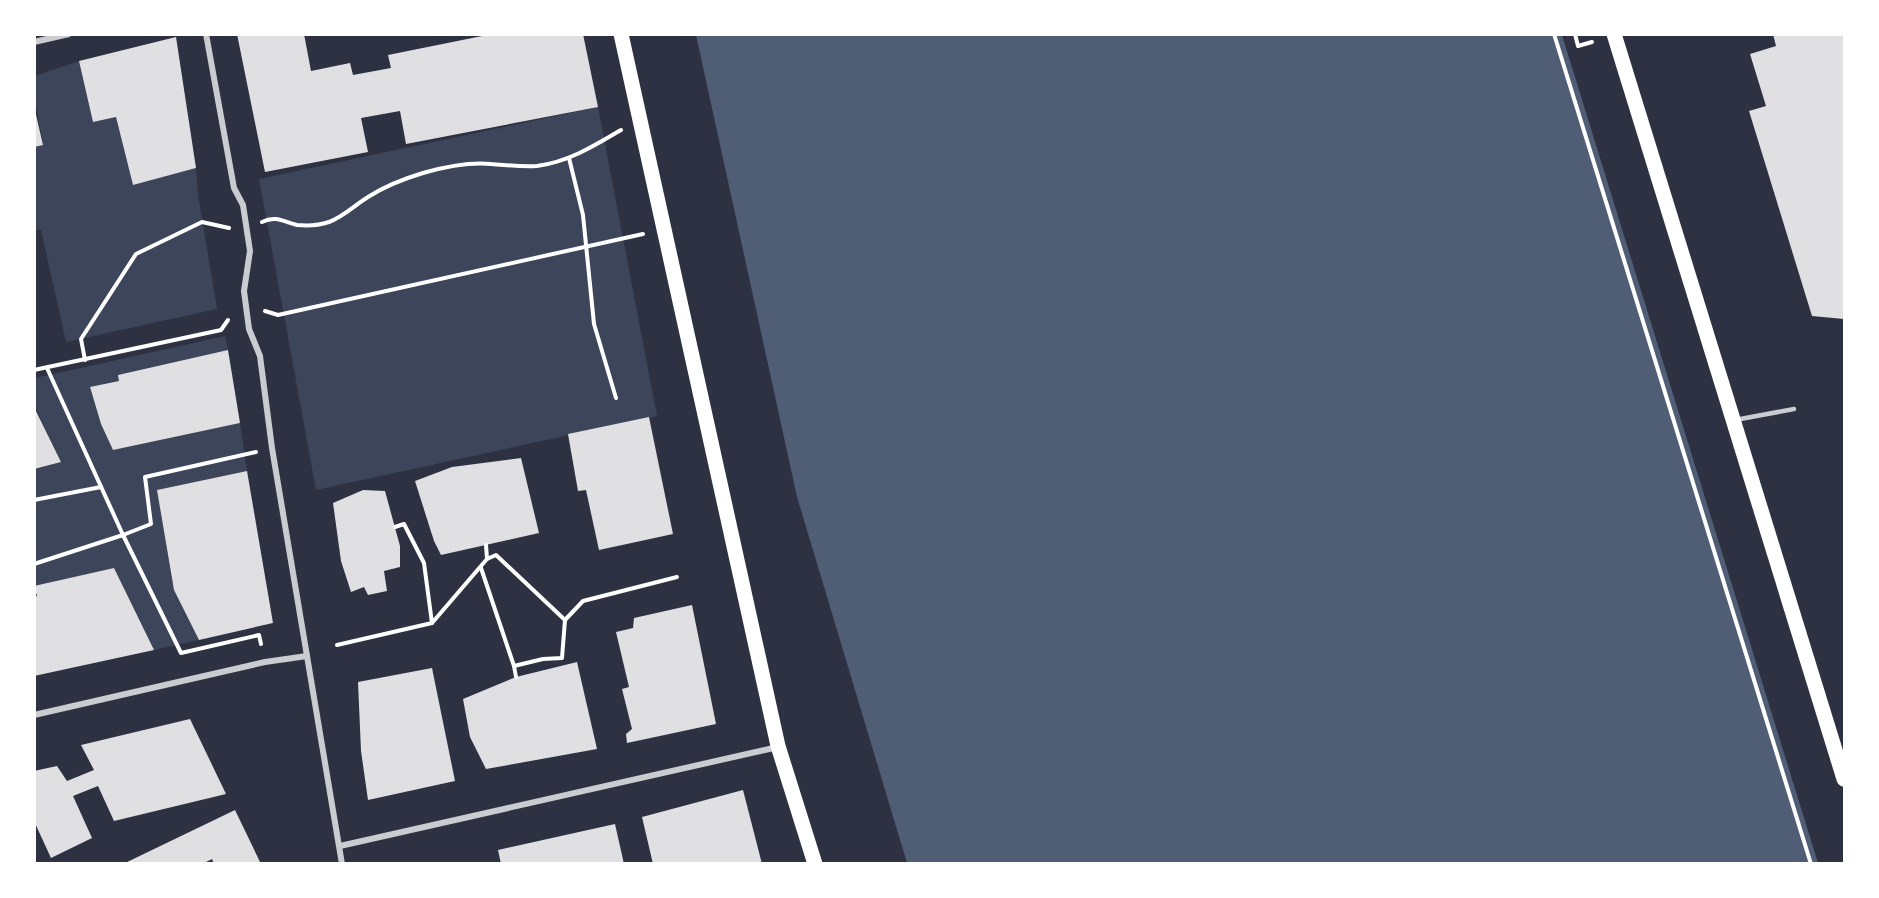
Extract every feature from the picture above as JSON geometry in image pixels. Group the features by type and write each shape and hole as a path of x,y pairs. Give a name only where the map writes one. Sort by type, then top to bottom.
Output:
{"main road":[{"path":"621,34 778,747 815,864"},
{"path":"1614,34 1845,778"}],"street":[{"path":"34,42 69,34"},
{"path":"206,34 233,183 243,205 250,251 244,291 246,310 249,329 260,356 272,448 342,864"},
{"path":"34,715 266,662 307,656"},
{"path":"340,846 778,747"}],"lane":[{"path":"1732,420 1794,409"}],"path":[{"path":"1554,34 1811,864"},
{"path":"85,360 81,339 136,254 202,222 233,228 258,225 265,220 276,218 298,225 329,222 368,196 395,182 461,165 489,163 514,167 539,165 569,158 589,149 639,119"},
{"path":"569,158 583,215 594,324 616,398"},
{"path":"34,370 221,330 234,312 260,309 278,315 664,229"},
{"path":"47,368 123,535 181,653 259,635 266,662"},
{"path":"34,564 151,524 145,477 272,448"},
{"path":"34,500 101,487"},
{"path":"395,527 404,524 424,563 432,623"},
{"path":"486,545 487,559"},
{"path":"337,645 432,623 487,559 496,555 565,620"},
{"path":"480,567 516,677"},
{"path":"514,666 543,659 562,658 565,620 583,601 677,577"}],"shaded area":[{"path":"696,35 1562,35 1818,863 907,863 797,497"},
{"path":"79,61 93,122 116,117 133,185 196,168 198,195 217,309 66,342 41,230 35,230 34,147 43,144 35,100 35,76"},
{"path":"598,107 657,416 316,490 259,179"},
{"path":"225,336 228,350 119,375 119,381 90,388 101,424 113,450 240,423 247,471 157,490 174,590 199,640 154,650 114,568 35,586 34,469 61,462 35,407 35,378"}],"building":[{"path":"237,34 304,34 311,71 350,63 353,75 391,68 388,55 492,34 583,34 598,107 406,144 400,111 361,118 368,152 265,172"},
{"path":"1773,34 1844,34 1844,319 1812,316 1749,111 1766,106 1750,54 1776,46"},
{"path":"176,37 196,168 133,185 116,117 93,122 79,61"},
{"path":"34,106 43,145 34,147"},
{"path":"228,350 240,423 113,450 101,424 90,387 119,381 118,375"},
{"path":"34,407 61,462 34,469"},
{"path":"649,417 673,534 599,550 586,490 578,491 568,434"},
{"path":"521,458 539,533 441,555 434,541 415,481 452,467"},
{"path":"247,471 273,623 199,640 174,590 157,490"},
{"path":"363,490 385,491 400,546 400,567 384,571 387,591 368,595 364,587 351,592 341,561 333,503"},
{"path":"114,568 154,650 34,676 34,597 37,596 34,586"},
{"path":"692,605 716,724 627,743 626,734 632,729 622,689 629,687 616,632 633,628 634,618"},
{"path":"577,662 597,749 486,769 470,737 463,699 516,677"},
{"path":"432,668 455,781 368,800 361,751 358,682"},
{"path":"190,719 226,794 114,821 98,786 73,796 92,838 51,858 34,821 34,771 57,766 67,781 94,770 81,745"},
{"path":"743,790 762,864 653,864 642,817"},
{"path":"235,810 261,864 214,864 212,859 202,864 123,864"},
{"path":"615,824 624,864 501,864 498,850"}]}
